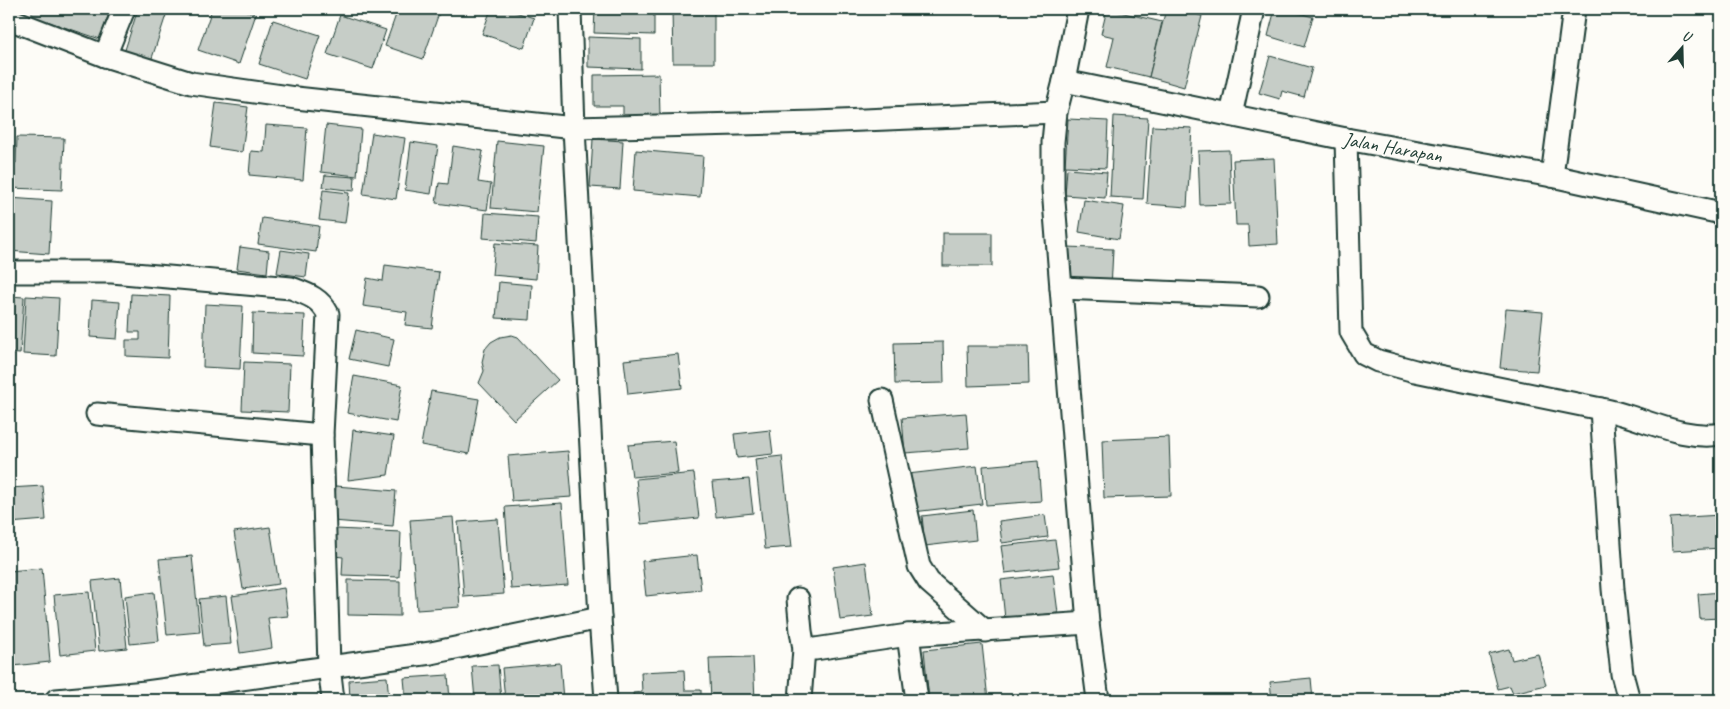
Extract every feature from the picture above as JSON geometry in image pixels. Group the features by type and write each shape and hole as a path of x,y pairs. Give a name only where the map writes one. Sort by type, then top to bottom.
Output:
{"street":[{"path":"105,56 124,9"},
{"path":"570,9 574,128 606,700"},
{"path":"1078,9 1056,112 1053,142 1053,189 1088,623 1098,700"},
{"path":"1231,115 1254,9"},
{"path":"1552,176 1574,9"},
{"path":"9,19 105,56 191,83 306,99 574,128 816,122 1056,112"},
{"name":"Jalan Harapan","path":"1064,81 1346,139 1552,176 1721,213"},
{"path":"1346,139 1351,332 1364,354 1378,361 1415,371 1620,412 1688,434 1704,437 1721,434"},
{"path":"9,272 112,272 291,288 312,296 323,304 328,314 322,435 329,666 333,700"},
{"path":"1061,288 1258,296"},
{"path":"882,400 919,566 929,582 985,631"},
{"path":"1601,409 1614,598 1622,674 1629,700"},
{"path":"97,414 322,435"},
{"path":"798,599 804,649 800,700"},
{"path":"56,700 146,692 431,653 600,618"},
{"path":"804,649 908,635 1088,623"},
{"path":"908,635 917,700"}],"building":[{"path":"33,9 95,9 109,13 100,39 31,16"},
{"path":"138,9 168,9 151,61 124,53"},
{"path":"212,9 241,9 256,14 239,64 198,50"},
{"path":"398,9 427,9 439,13 423,59 385,46"},
{"path":"491,9 506,9 534,18 524,48 482,34"},
{"path":"595,9 654,9 654,35 594,33"},
{"path":"672,9 714,9 714,63 673,63"},
{"path":"1107,9 1162,22 1149,77 1107,67 1114,37 1101,34"},
{"path":"1166,9 1178,9 1202,16 1184,87 1149,77"},
{"path":"1275,9 1285,9 1313,17 1304,47 1268,36"},
{"path":"340,15 386,30 373,69 327,54"},
{"path":"273,20 320,35 305,79 259,64"},
{"path":"588,37 641,39 641,69 588,67"},
{"path":"1270,56 1312,68 1304,97 1282,91 1280,99 1259,93"},
{"path":"659,74 660,117 623,118 623,106 594,106 594,75"},
{"path":"216,103 248,107 242,152 210,147"},
{"path":"1114,116 1148,118 1143,199 1110,197"},
{"path":"1068,119 1108,121 1106,168 1065,166"},
{"path":"266,125 307,128 303,180 249,175 251,151 264,152"},
{"path":"326,125 361,129 357,176 321,172"},
{"path":"1152,126 1192,128 1187,207 1147,204"},
{"path":"372,133 405,138 396,199 363,194"},
{"path":"17,137 64,138 62,190 9,188 9,163 16,163"},
{"path":"593,139 623,141 620,189 590,187"},
{"path":"497,141 544,146 537,212 491,208"},
{"path":"411,142 438,146 431,194 405,190"},
{"path":"453,146 483,151 478,182 491,184 487,210 436,203 439,183 448,184"},
{"path":"636,150 703,156 700,197 633,191"},
{"path":"1229,150 1231,204 1200,205 1198,151"},
{"path":"1274,158 1278,244 1249,246 1248,225 1236,225 1233,160"},
{"path":"1067,169 1107,172 1105,198 1065,195"},
{"path":"325,175 355,177 354,191 323,187"},
{"path":"323,190 349,193 345,223 319,220"},
{"path":"9,198 52,201 49,254 9,251"},
{"path":"1084,200 1124,206 1119,239 1079,232"},
{"path":"485,213 538,217 536,243 483,238"},
{"path":"262,218 319,226 316,252 258,244"},
{"path":"943,233 992,233 992,266 943,266"},
{"path":"495,243 538,246 536,279 492,275"},
{"path":"240,247 269,251 267,273 237,269"},
{"path":"1068,247 1113,249 1111,289 1067,287"},
{"path":"281,250 309,254 306,277 277,273"},
{"path":"385,265 439,272 432,328 405,325 407,312 363,306 367,278 383,281"},
{"path":"499,282 532,285 530,320 496,318"},
{"path":"131,294 170,296 168,358 126,356 126,340 140,340 140,332 129,332"},
{"path":"9,296 24,297 20,354 9,353"},
{"path":"26,296 59,298 56,356 23,354"},
{"path":"92,300 120,302 117,339 90,337"},
{"path":"205,304 243,306 240,369 203,367"},
{"path":"1506,309 1543,312 1537,371 1500,368"},
{"path":"253,313 305,315 303,356 252,353"},
{"path":"356,330 394,339 388,367 349,359"},
{"path":"512,335 518,337 558,380 514,420 479,383 484,371 482,362 485,349 491,342 500,337"},
{"path":"943,342 944,383 895,384 894,343"},
{"path":"967,346 1028,346 1029,384 968,386"},
{"path":"678,354 682,388 628,394 624,360"},
{"path":"244,362 290,364 288,412 242,410"},
{"path":"354,376 402,385 396,422 347,413"},
{"path":"431,391 479,399 469,454 421,445"},
{"path":"966,413 969,448 905,453 902,418"},
{"path":"353,430 394,436 388,475 348,480"},
{"path":"770,430 773,454 737,458 734,434"},
{"path":"1169,437 1171,496 1104,498 1102,440"},
{"path":"674,441 678,473 632,477 628,445"},
{"path":"568,451 572,497 512,501 508,456"},
{"path":"782,456 792,547 765,549 755,459"},
{"path":"1038,461 1041,501 986,505 983,466"},
{"path":"977,466 982,504 913,512 908,474"},
{"path":"694,473 699,518 641,524 636,479"},
{"path":"749,479 753,513 716,517 712,482"},
{"path":"43,486 46,520 9,523 9,488"},
{"path":"336,486 396,491 393,526 333,521"},
{"path":"562,503 568,585 511,589 505,507"},
{"path":"973,510 976,540 925,546 922,516"},
{"path":"1045,515 1048,537 1002,543 999,521"},
{"path":"1721,515 1721,548 1672,551 1670,518"},
{"path":"453,517 460,607 417,610 410,520"},
{"path":"498,519 504,594 464,597 458,522"},
{"path":"270,527 279,584 243,589 234,532"},
{"path":"336,529 401,532 399,577 342,575 343,557 334,556"},
{"path":"1055,540 1059,567 1005,573 1001,546"},
{"path":"697,555 701,590 646,596 642,561"},
{"path":"192,556 200,632 167,635 159,559"},
{"path":"866,562 873,616 840,620 833,567"},
{"path":"42,568 50,662 13,666 11,644 9,644 9,571"},
{"path":"1053,574 1058,613 1005,619 1001,580"},
{"path":"120,578 127,648 99,651 92,581"},
{"path":"348,580 400,581 400,616 348,615"},
{"path":"284,588 288,616 268,618 272,648 240,653 232,596"},
{"path":"89,592 95,651 60,655 54,595"},
{"path":"154,592 159,641 130,644 125,596"},
{"path":"1721,592 1721,618 1700,619 1698,594"},
{"path":"226,596 231,644 204,646 199,599"},
{"path":"982,644 988,700 929,700 924,650"},
{"path":"1509,649 1512,660 1538,654 1546,685 1513,693 1510,686 1498,689 1489,654"},
{"path":"753,657 755,700 711,700 709,658"},
{"path":"560,663 563,700 505,700 502,668"},
{"path":"498,665 501,700 475,700 472,666"},
{"path":"684,670 685,690 701,690 701,700 634,700 633,693 642,692 641,672"},
{"path":"448,675 450,700 406,700 404,678"},
{"path":"387,677 389,700 350,700 349,680"},
{"path":"1311,678 1313,700 1272,700 1270,682"}]}
